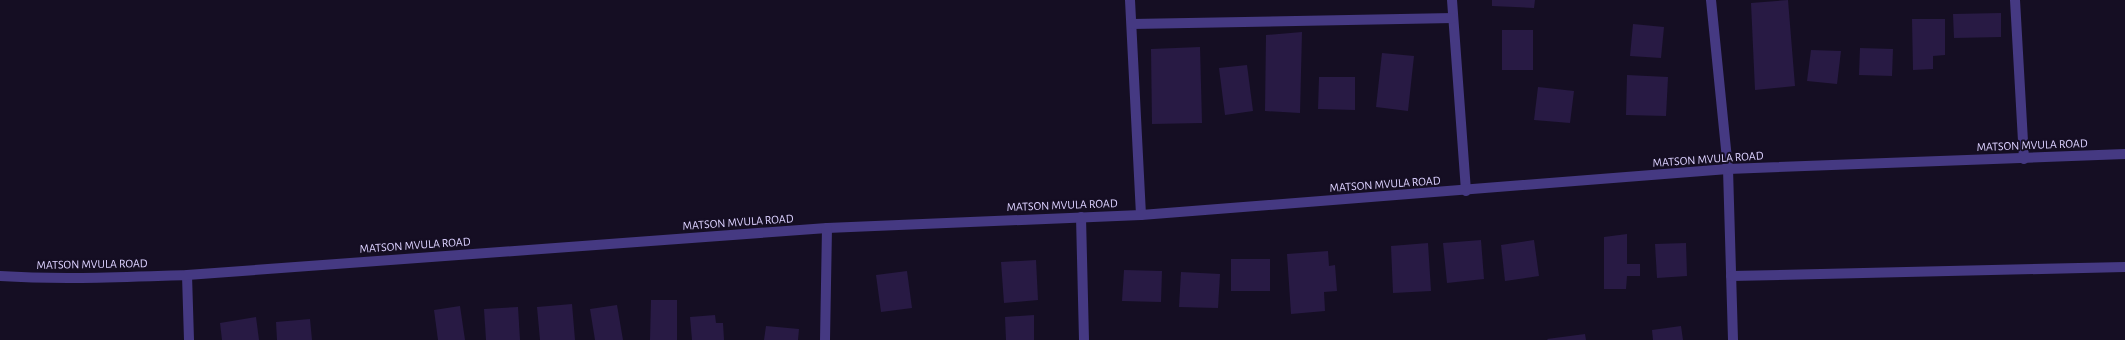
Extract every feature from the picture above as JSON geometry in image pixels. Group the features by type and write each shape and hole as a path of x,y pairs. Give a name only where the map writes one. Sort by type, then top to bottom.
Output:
{"street":[{"path":"1130,0 1141,215"},
{"path":"1452,0 1466,191"},
{"path":"1711,0 1728,169 1734,340"},
{"path":"2015,0 2024,159"},
{"path":"1132,24 1453,18"},
{"name":"MATSON MVULA ROAD","path":"0,276 28,278 113,278 187,275 827,228 1141,215 1466,191 1728,169 2125,154"},
{"path":"1081,217 1084,340"},
{"path":"825,340 827,228"},
{"path":"1731,276 2125,267"},
{"path":"187,275 189,340"}],"building":[{"path":"1492,0 1535,0 1534,8 1492,6"},
{"path":"1788,0 1795,86 1755,90 1751,3"},
{"path":"2001,13 2001,37 1954,38 1953,14"},
{"path":"1912,19 1945,19 1945,55 1933,56 1933,69 1913,70"},
{"path":"1633,24 1664,27 1661,58 1630,56"},
{"path":"1502,30 1533,30 1533,70 1502,70"},
{"path":"1302,32 1300,113 1265,111 1266,35"},
{"path":"1200,47 1202,123 1152,124 1151,49"},
{"path":"1860,48 1893,49 1892,76 1859,75"},
{"path":"1811,50 1841,51 1837,84 1807,81"},
{"path":"1382,53 1414,56 1408,111 1376,107"},
{"path":"1247,65 1253,111 1225,115 1219,68"},
{"path":"1627,75 1668,77 1666,116 1626,115"},
{"path":"1319,77 1355,77 1355,110 1318,109"},
{"path":"1538,87 1574,91 1570,123 1534,120"},
{"path":"1627,234 1627,264 1640,264 1640,276 1627,276 1626,289 1604,289 1604,237"},
{"path":"1481,240 1484,279 1447,283 1443,243"},
{"path":"1534,240 1539,276 1505,281 1501,245"},
{"path":"1428,243 1431,291 1393,293 1391,246"},
{"path":"1686,243 1687,276 1657,278 1655,244"},
{"path":"1328,251 1329,266 1335,265 1337,291 1324,292 1325,311 1291,314 1287,254"},
{"path":"1231,259 1270,259 1270,291 1231,291"},
{"path":"1036,260 1038,300 1004,303 1001,262"},
{"path":"1124,270 1162,271 1161,302 1122,301"},
{"path":"907,271 912,308 881,312 876,275"},
{"path":"1181,272 1220,274 1218,308 1179,307"},
{"path":"651,300 677,300 677,340 650,340"},
{"path":"572,304 575,340 540,340 537,307"},
{"path":"617,305 623,340 595,340 590,309"},
{"path":"460,306 465,340 438,340 434,310"},
{"path":"518,307 520,340 486,340 484,309"},
{"path":"715,315 716,323 723,323 724,340 692,340 690,317"},
{"path":"1034,315 1034,340 1006,340 1005,317"},
{"path":"256,317 259,340 222,340 220,323"},
{"path":"310,319 312,340 277,340 276,322"},
{"path":"766,326 799,329 798,340 764,340"},
{"path":"1681,326 1683,340 1653,340 1652,330"},
{"path":"1585,334 1586,340 1547,339"}]}
